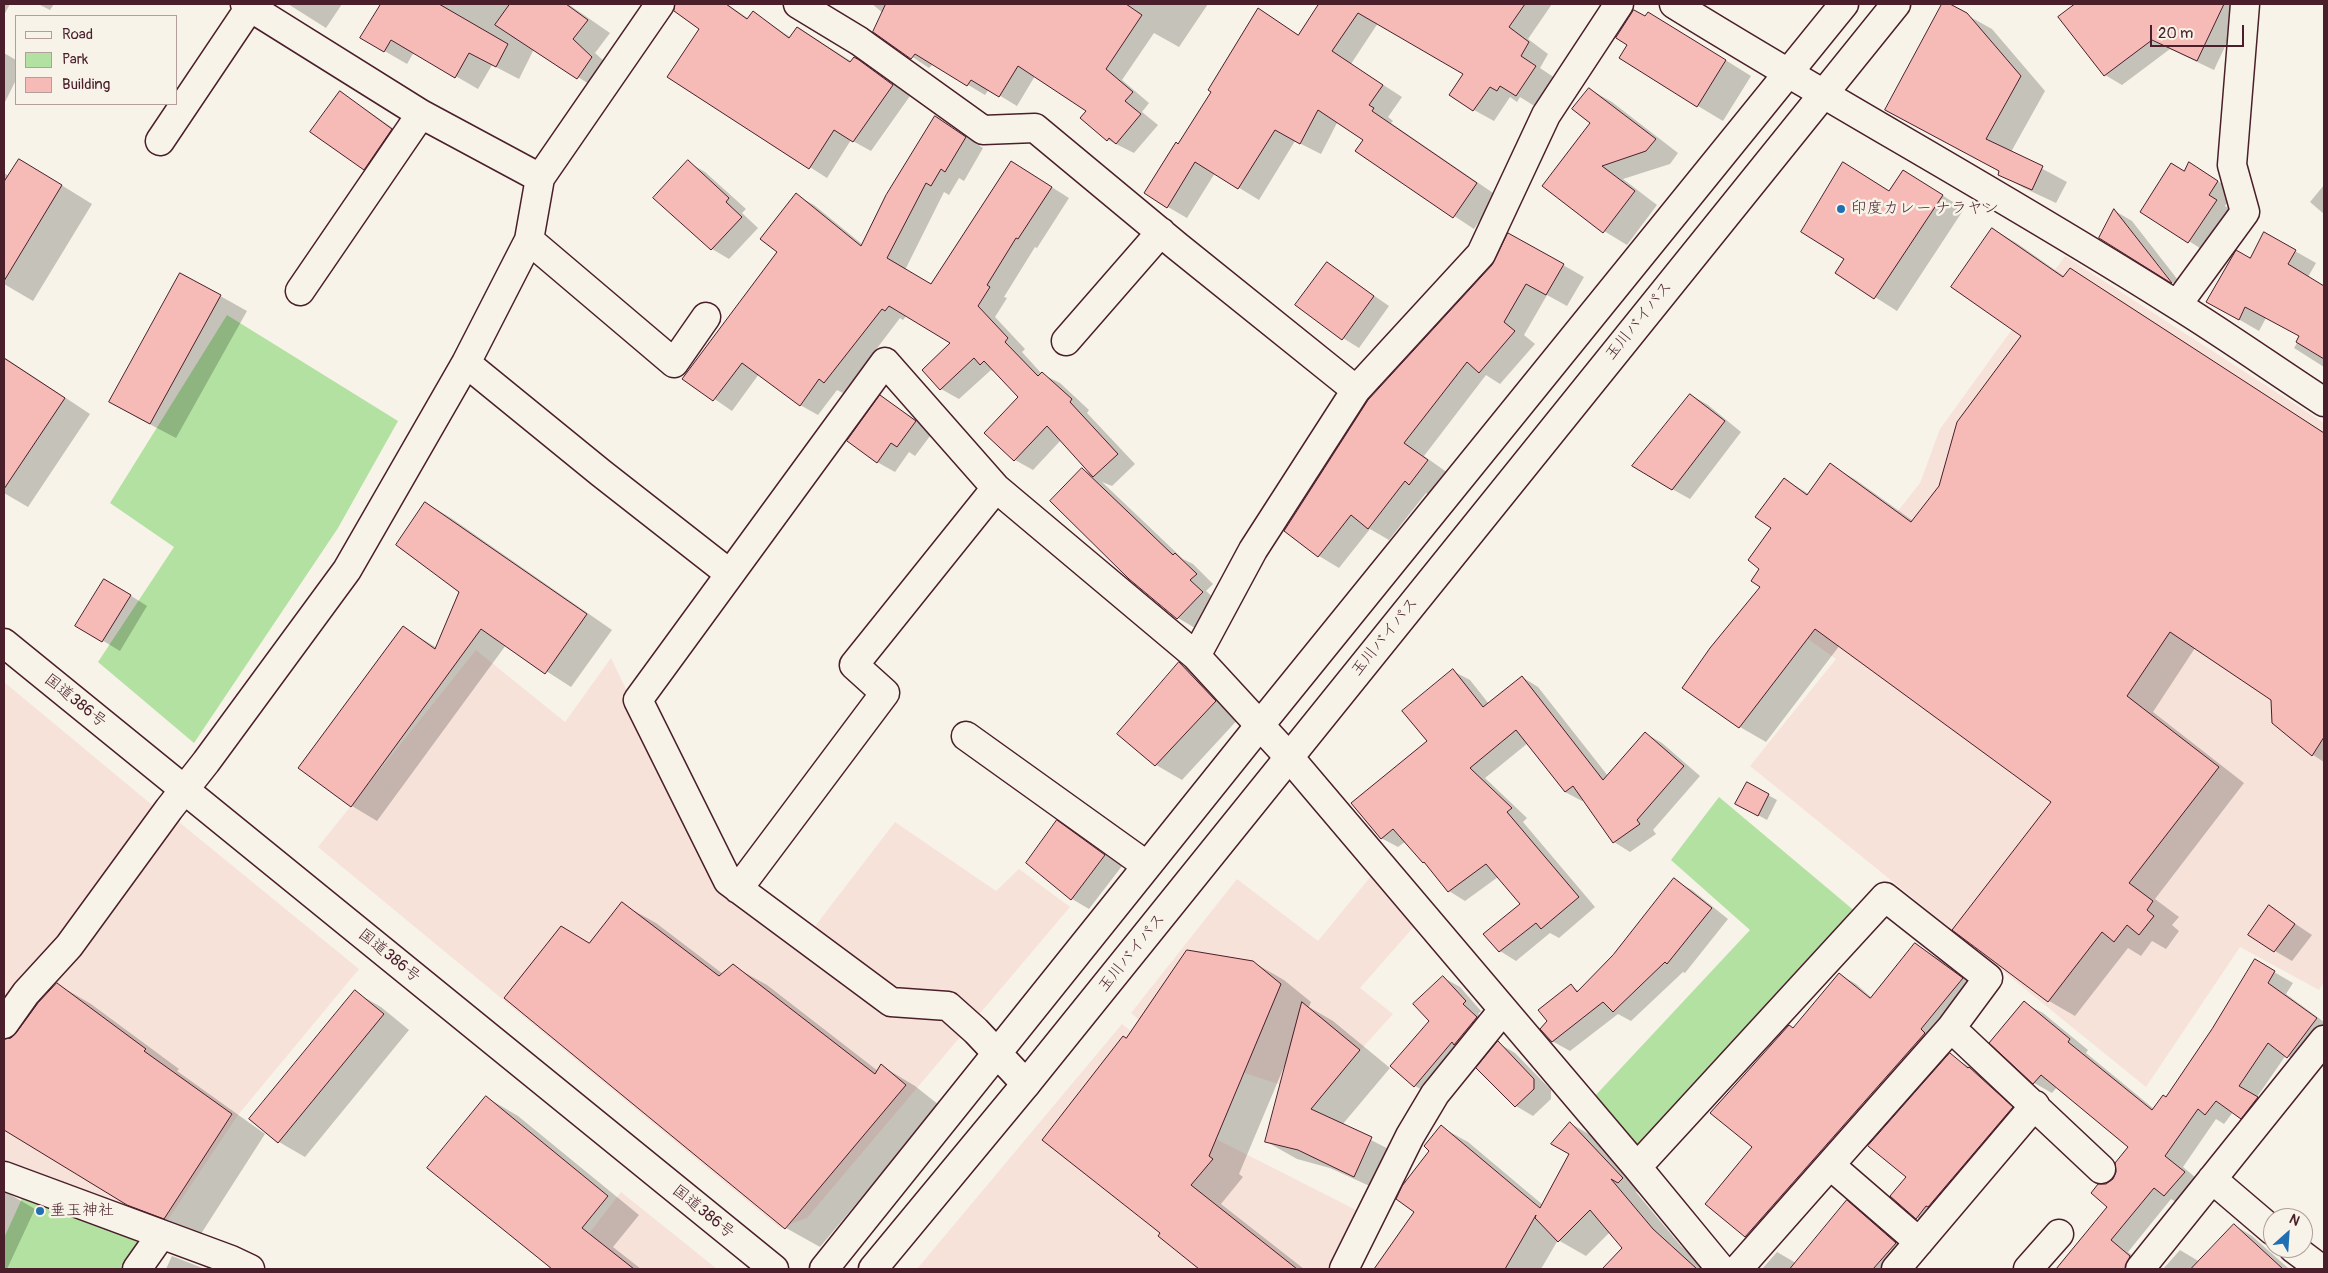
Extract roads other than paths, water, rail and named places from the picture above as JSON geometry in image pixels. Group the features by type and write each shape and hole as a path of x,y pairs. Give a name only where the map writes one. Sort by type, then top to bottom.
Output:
{"main road":[{"path":"4,1024 26,993 69,946 348,570 466,363 529,240 540,178 660,4"},
{"path":"798,4 859,41 983,130 1035,128 1160,232 1356,390"},
{"path":"1196,656 1253,550 1356,390 1481,254 1546,115 1619,4"},
{"path":"1674,4 1788,74 2177,305 2324,402"},
{"path":"824,1269 1146,865 1844,4"},
{"name":"玉川バイパス","path":"873,1269 1026,1084 1628,334 1896,4"},
{"path":"2177,305 2245,212 2232,165 2236,94 2245,4"},
{"path":"160,141 247,5 421,114 540,178"},
{"path":"300,291 421,114"},
{"path":"1066,341 1160,232"},
{"path":"529,240 674,362 706,317"},
{"path":"1597,311 1628,334"},
{"path":"1026,1084 948,1006 891,1002 728,881 638,700 885,362 996,488 1196,656 1260,724 1637,1167 1721,1269"},
{"path":"466,363 601,473 730,574"},
{"path":"738,889 885,693 854,664 996,488"},
{"name":"国道386号","path":"4,643 774,1269"},
{"path":"966,736 1146,865"},
{"path":"1637,1167 1885,897 1988,978 1951,1028 1738,1269"},
{"path":"1344,1269 1410,1136 1435,1094 1503,1010"},
{"path":"1951,1028 2101,1169"},
{"path":"2140,1269 2324,1040"},
{"path":"1896,1269 2035,1105"},
{"path":"1830,1165 1919,1242"},
{"path":"4,1176 231,1260 250,1269"},
{"path":"2212,1179 2263,1222"},
{"path":"2028,1269 2059,1234"},
{"path":"137,1269 161,1235"}],"place":[{"name":"印度カレー ナラヤン","path":"1841,209"},
{"name":"垂玉神社","path":"40,1211"}]}
